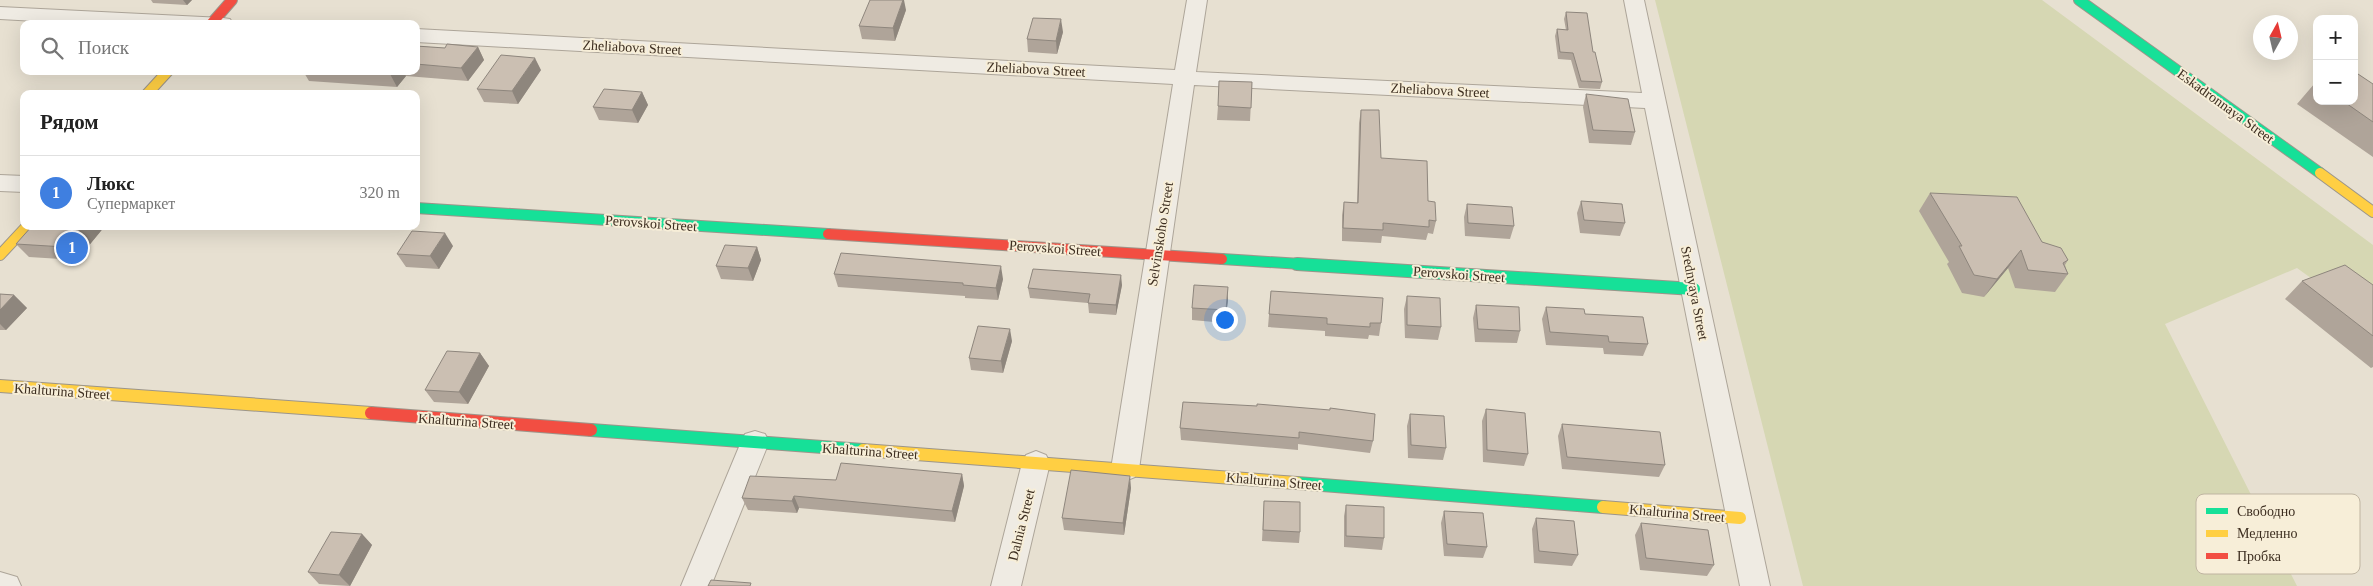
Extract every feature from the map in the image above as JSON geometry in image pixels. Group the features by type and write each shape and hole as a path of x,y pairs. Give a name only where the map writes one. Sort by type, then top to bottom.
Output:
{"street":[{"path":"214,20 232,0"},
{"name":"Selvinskoho Street","path":"1125,469 1156,254 1197,0"},
{"name":"Srednyaya Street","path":"1634,0 1755,586"},
{"name":"Eskadronnaya Street","path":"2079,0 2373,212"},
{"path":"0,12 153,20"},
{"name":"Zheliabova Street","path":"420,35 1185,78 1656,101"},
{"path":"151,90 164,75"},
{"path":"0,183 20,184"},
{"name":"Perovskoi Street","path":"420,208 1694,289"},
{"path":"0,255 23,230"},
{"name":"Khalturina Street","path":"0,386 1125,469 1740,518"},
{"path":"696,586 755,442"},
{"name":"Dalnia Street","path":"1006,586 1036,463"},
{"path":"0,586 6,586"}],"green space":[{"path":"1655,0 2042,0 2373,245 2373,323 2297,268 2165,324 2251,494 2196,494 2196,574 2291,574 2297,586 1803,586"}],"building":[{"path":"870,0 903,0 893,28 859,26"},
{"path":"1566,12 1587,13 1593,52 1595,52 1602,82 1581,81 1573,53 1560,52 1557,29 1568,30"},
{"path":"1033,18 1061,19 1056,41 1027,39"},
{"path":"447,44 478,47 461,68 420,64 420,46 445,48"},
{"path":"501,55 535,58 512,91 477,89"},
{"path":"2358,74 2373,84 2373,122 2349,105 2358,105"},
{"path":"1219,81 1252,82 1251,108 1218,106"},
{"path":"604,89 642,92 632,110 593,107"},
{"path":"1586,94 1628,99 1635,132 1593,130"},
{"path":"1361,110 1379,110 1381,158 1427,161 1428,201 1435,202 1436,221 1429,220 1429,227 1383,223 1383,230 1343,228 1344,202 1358,203"},
{"path":"1930,193 2017,197 2042,242 2061,248 2068,260 2063,263 2068,274 2028,270 2021,250 1997,279 1974,275 1959,246 1962,246"},
{"path":"1581,201 1622,204 1625,223 1584,220"},
{"path":"1467,204 1512,207 1514,226 1468,223"},
{"path":"28,230 80,230 65,247 16,244"},
{"path":"412,231 445,233 430,256 397,254"},
{"path":"725,245 757,247 748,268 716,266"},
{"path":"841,253 1001,266 996,288 963,285 963,283 834,274"},
{"path":"2345,265 2373,285 2373,336 2302,281"},
{"path":"1033,269 1121,275 1116,305 1088,303 1090,294 1028,288"},
{"path":"1194,285 1228,287 1226,310 1192,308"},
{"path":"1271,291 1383,298 1381,323 1370,323 1370,327 1327,324 1327,318 1269,314"},
{"path":"0,294 14,295 0,310"},
{"path":"1407,296 1440,298 1441,327 1407,325"},
{"path":"1476,305 1519,307 1520,331 1478,329"},
{"path":"1546,307 1584,309 1585,314 1643,317 1648,344 1609,342 1608,336 1550,332"},
{"path":"978,326 1010,329 1001,361 969,358"},
{"path":"447,351 480,353 459,392 425,390"},
{"path":"1183,402 1257,406 1257,404 1330,410 1330,408 1375,414 1373,441 1299,432 1299,438 1180,428"},
{"path":"1486,409 1525,413 1528,454 1487,450"},
{"path":"1410,414 1444,416 1446,448 1411,445"},
{"path":"1562,424 1660,432 1665,465 1567,457"},
{"path":"841,463 962,474 952,511 794,496 792,501 742,498 750,476 836,480"},
{"path":"1071,470 1130,476 1123,523 1062,518"},
{"path":"1264,501 1300,502 1300,532 1263,530"},
{"path":"1346,505 1384,507 1384,538 1346,536"},
{"path":"1444,511 1483,513 1487,547 1447,544"},
{"path":"1536,518 1574,521 1578,555 1539,551"},
{"path":"1641,523 1708,530 1714,565 1646,558"},
{"path":"331,532 362,534 339,575 308,572"},
{"path":"711,580 751,583 750,586 708,586"}],"traffic: fast":[{"path":"2079,0 2320,173"},
{"path":"420,208 828,234"},
{"path":"1222,259 1694,289"},
{"path":"591,430 863,450"},
{"path":"1297,483 1603,507"}],"traffic: slow":[{"path":"151,90 164,75"},
{"path":"2320,173 2373,212"},
{"path":"0,255 23,230"},
{"path":"0,386 371,413"},
{"path":"863,450 1297,483"},
{"path":"1603,507 1740,518"}],"traffic: jam":[{"path":"214,20 232,0"},
{"path":"828,234 1222,259"},
{"path":"371,413 591,430"}],"place":[{"name":"Люкс","path":"72,248"}]}
